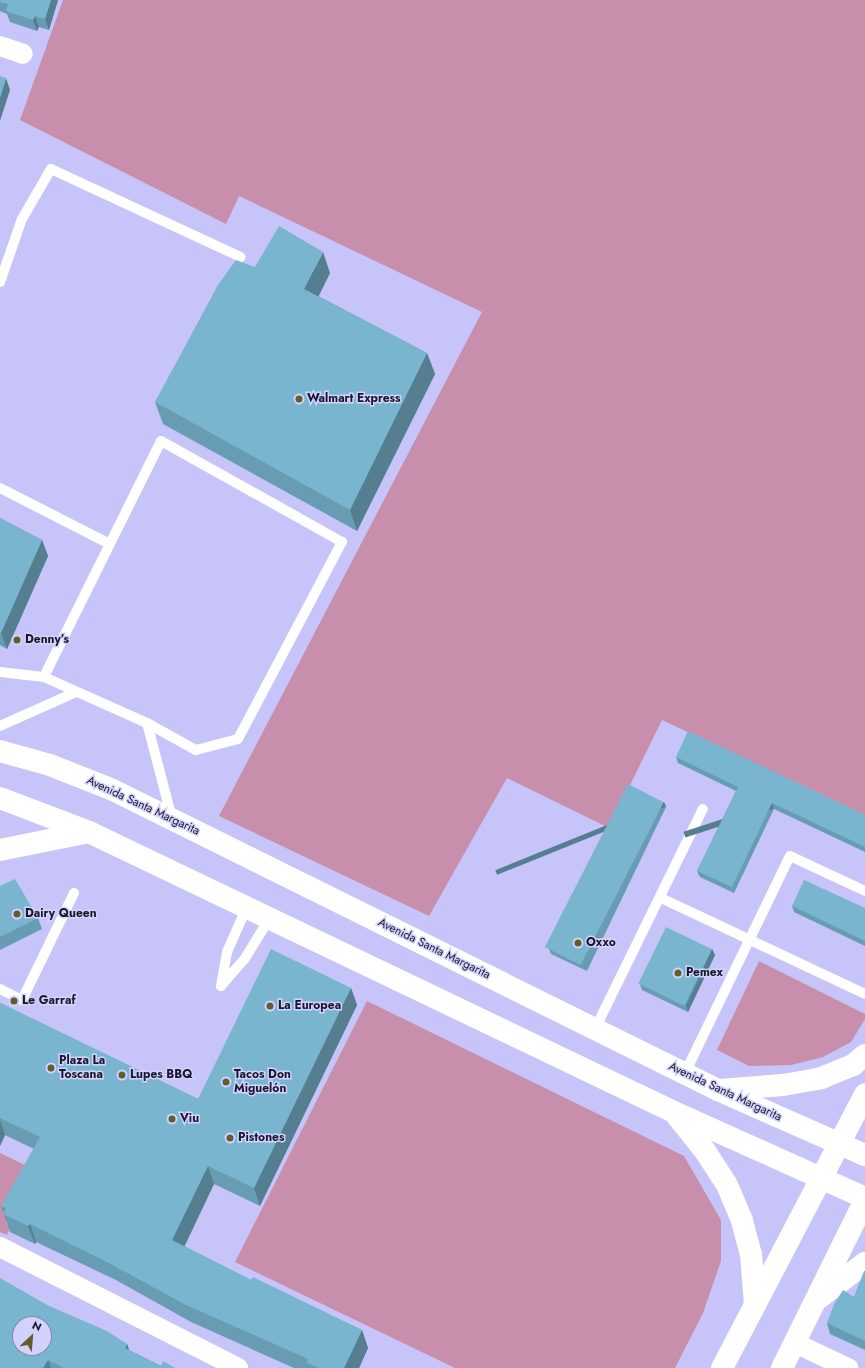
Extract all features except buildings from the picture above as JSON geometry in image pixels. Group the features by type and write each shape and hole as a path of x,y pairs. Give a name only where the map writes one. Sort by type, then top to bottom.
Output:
{"main road":[{"name":"Avenida Santa Margarita","path":"0,751 50,765 114,790 718,1090 865,1155"},
{"path":"0,798 89,832 674,1112 865,1199 782,1368"},
{"path":"0,850 89,832"},
{"path":"718,1090 783,1085 821,1078 853,1065 865,1055"},
{"path":"722,1368 865,1094"},
{"path":"674,1112 709,1156 727,1185 742,1221 751,1254 755,1305"},
{"path":"815,1301 865,1263"}],"street":[{"path":"0,46 23,54"},
{"path":"0,1247 238,1368"},
{"path":"795,1343 848,1368"}],"lane":[{"path":"0,282 22,219 51,169 241,257"},
{"path":"0,672 44,677 147,723 196,750 238,739 342,542 161,441 108,543 44,677"},
{"path":"0,488 108,543"},
{"path":"0,726 76,692"},
{"path":"147,723 172,818"},
{"path":"595,1029 704,809"},
{"path":"685,1073 751,941 790,856 865,892"},
{"path":"0,989 22,1000 74,893"},
{"path":"661,898 865,994"},
{"path":"246,908 227,952 221,986 244,960 269,919"}],"shaded area":[{"path":"63,0 865,0 865,815 662,720 609,828 507,778 429,916 219,816 482,312 239,196 226,224 20,120"},
{"path":"759,961 865,1014 865,1019 851,1042 823,1057 791,1065 749,1066 717,1050"},
{"path":"367,1001 684,1156 721,1220 721,1261 703,1313 675,1368 455,1368 235,1262"},
{"path":"0,1153 33,1169 6,1224 11,1226 7,1235 0,1232"}],"place":[{"name":"Walmart Express","path":"299,399"},
{"name":"Denny’s","path":"17,640"},
{"name":"Dairy Queen","path":"17,914"},
{"name":"Oxxo","path":"578,943"},
{"name":"Pemex","path":"678,973"},
{"name":"Le Garraf","path":"14,1001"},
{"name":"La Europea","path":"270,1006"},
{"name":"Plaza La Toscana","path":"51,1068"},
{"name":"Lupes BBQ","path":"122,1075"},
{"name":"Tacos Don Miguelón","path":"226,1082"},
{"name":"Viu","path":"172,1119"},
{"name":"Pistones","path":"230,1138"}]}
